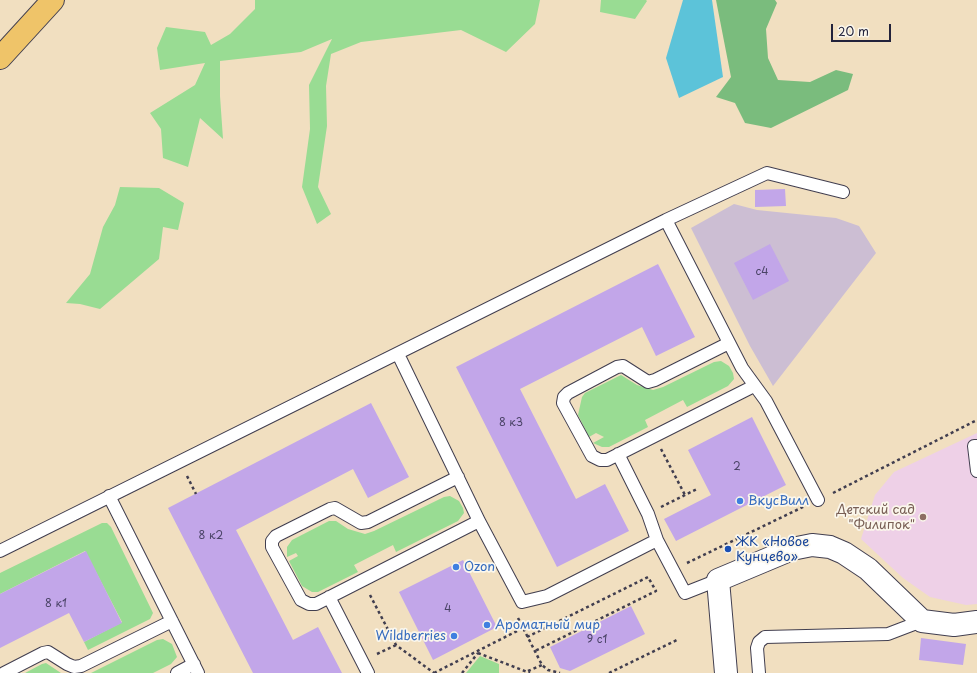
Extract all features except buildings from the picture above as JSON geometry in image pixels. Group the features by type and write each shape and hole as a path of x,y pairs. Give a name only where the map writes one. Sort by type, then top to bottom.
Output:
{"highway":[{"path":"0,58 53,0"}],"street":[{"path":"726,673 718,580 792,549 812,545 830,547 844,553 868,569 922,621 954,625 977,622"}],"lane":[{"path":"0,551 666,220 767,173 843,192"},
{"path":"666,220 729,343 754,386 766,401 818,500"},
{"path":"729,343 656,380 648,382 623,366 568,393 564,397 563,403 592,456 600,460 607,460 754,386"},
{"path":"398,354 479,521 522,602 548,596 657,540"},
{"path":"977,446 974,446 977,471"},
{"path":"618,454 648,514 657,540 685,593 718,580"},
{"path":"458,477 368,522 361,523 353,520 335,508 276,536 272,541 272,547 301,600 309,604 316,604 479,521"},
{"path":"109,496 196,669 177,673"},
{"path":"329,597 368,673"},
{"path":"4,673 43,653 48,652 74,667 81,666 172,621"},
{"path":"759,673 757,648 759,642 766,637 888,634 922,621"}],"path":[{"path":"654,436 685,495"},
{"path":"187,476 196,494"},
{"path":"648,514 697,489"},
{"path":"527,637 648,576 651,581 656,591 535,651"},
{"path":"362,580 396,645 434,673 523,628"},
{"path":"522,602 512,607 527,637 542,665 548,670 560,673"},
{"path":"609,673 679,639"},
{"path":"362,662 396,645"},
{"path":"478,652 529,672 542,665"},
{"path":"462,673 478,652"}],"shaded area":[{"path":"734,204 757,210 836,218 859,226 876,253 773,386 750,346 691,228"},
{"name":"Детский сад \"Филипок\"","path":"977,433 977,604 966,605 930,597 903,578 861,539 875,495 894,472"}],"green space":[{"path":"255,0 540,0 535,24 506,52 461,30 361,42 331,54 326,86 327,126 318,187 331,214 317,224 302,187 310,129 309,85 332,39 301,52 220,61 220,96 223,139 200,118 188,167 163,158 161,129 150,113 195,85 205,63 160,70 157,48 166,27 205,32 211,45 230,34 255,9"},
{"path":"601,0 647,1 635,19 600,12"},
{"path":"716,0 775,0 777,3 766,29 768,58 778,80 810,82 836,70 853,74 848,90 771,128 745,123 735,103 716,97 731,77"},
{"path":"120,187 159,188 184,203 178,230 163,227 159,259 100,309 80,304 66,303 90,274 103,227 115,205"},
{"path":"721,361 729,366 733,373 734,379 728,386 687,407 683,400 645,420 648,427 609,447 602,447 593,443 604,437 596,433 589,437 578,415 582,397 585,393 621,375 637,385 653,390 663,387 714,362"},
{"path":"450,496 459,501 463,508 464,513 458,521 396,552 393,545 354,565 358,572 318,592 312,592 302,586 289,561 298,556 296,553 287,557 287,547 292,540 329,521 336,521 348,529 365,534 444,497"},
{"path":"102,523 107,523 111,527 153,613 150,619 88,650 84,642 122,622 85,551 0,594 0,573"},
{"path":"163,639 172,644 177,657 171,664 153,673 91,673 157,640"},
{"path":"480,656 499,664 499,673 466,673"},
{"path":"46,663 61,673 25,673 42,664"}],"water":[{"path":"683,0 712,0 723,77 679,98 666,58"}],"place":[{"name":"ВкусВилл","path":"740,501"},
{"name":"Детский сад \"Филипок\"","path":"923,517"},
{"name":"ЖК «Новое Кунцево»","path":"728,549"},
{"name":"Ozon","path":"456,567"},
{"name":"Ароматный мир","path":"487,625"},
{"name":"Wildberries","path":"454,636"}]}
